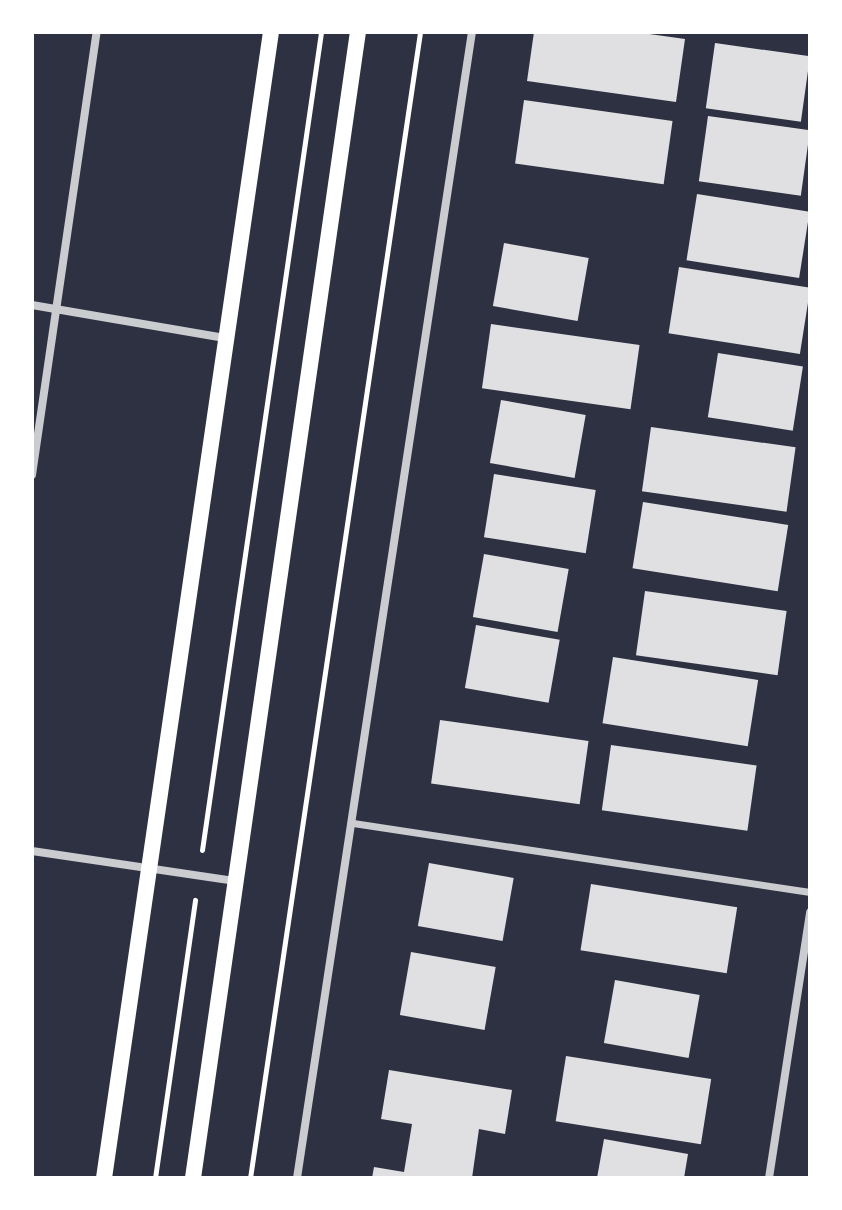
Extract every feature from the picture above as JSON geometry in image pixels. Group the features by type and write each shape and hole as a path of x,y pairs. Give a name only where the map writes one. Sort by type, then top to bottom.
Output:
{"main road":[{"path":"104,1178 271,32"},
{"path":"193,1178 358,32"}],"street":[{"path":"32,475 97,32"},
{"path":"297,1178 472,32"},
{"path":"32,305 226,338"},
{"path":"353,823 810,892"},
{"path":"32,851 237,881"},
{"path":"769,1178 810,912"}],"path":[{"path":"155,1178 321,32"},
{"path":"250,1178 420,32"}],"building":[{"path":"534,32 635,32 685,39 676,102 527,81"},
{"path":"715,43 810,56 801,122 706,108"},
{"path":"524,100 673,121 664,184 515,163"},
{"path":"708,116 810,130 801,196 699,181"},
{"path":"697,194 810,212 799,278 687,260"},
{"path":"504,243 589,258 578,321 493,306"},
{"path":"679,267 810,288 800,354 669,333"},
{"path":"491,324 640,345 630,409 482,388"},
{"path":"718,353 803,366 793,431 708,417"},
{"path":"501,400 586,415 575,478 490,463"},
{"path":"651,427 796,447 787,512 642,491"},
{"path":"494,474 596,490 586,553 484,537"},
{"path":"643,502 788,525 778,591 633,568"},
{"path":"484,554 569,569 558,632 473,617"},
{"path":"645,591 787,611 778,675 636,655"},
{"path":"476,625 560,640 549,703 465,688"},
{"path":"613,657 758,680 748,746 603,723"},
{"path":"440,720 589,741 580,804 431,783"},
{"path":"611,745 757,765 747,831 602,810"},
{"path":"429,863 514,878 503,941 418,926"},
{"path":"591,884 737,907 727,973 581,950"},
{"path":"411,952 496,967 485,1030 400,1015"},
{"path":"615,980 700,995 689,1058 604,1043"},
{"path":"566,1056 711,1079 701,1144 556,1121"},
{"path":"389,1070 512,1090 505,1134 479,1129 472,1178 372,1178 374,1167 404,1172 412,1124 381,1119"},
{"path":"604,1139 688,1154 684,1178 597,1178"}]}
